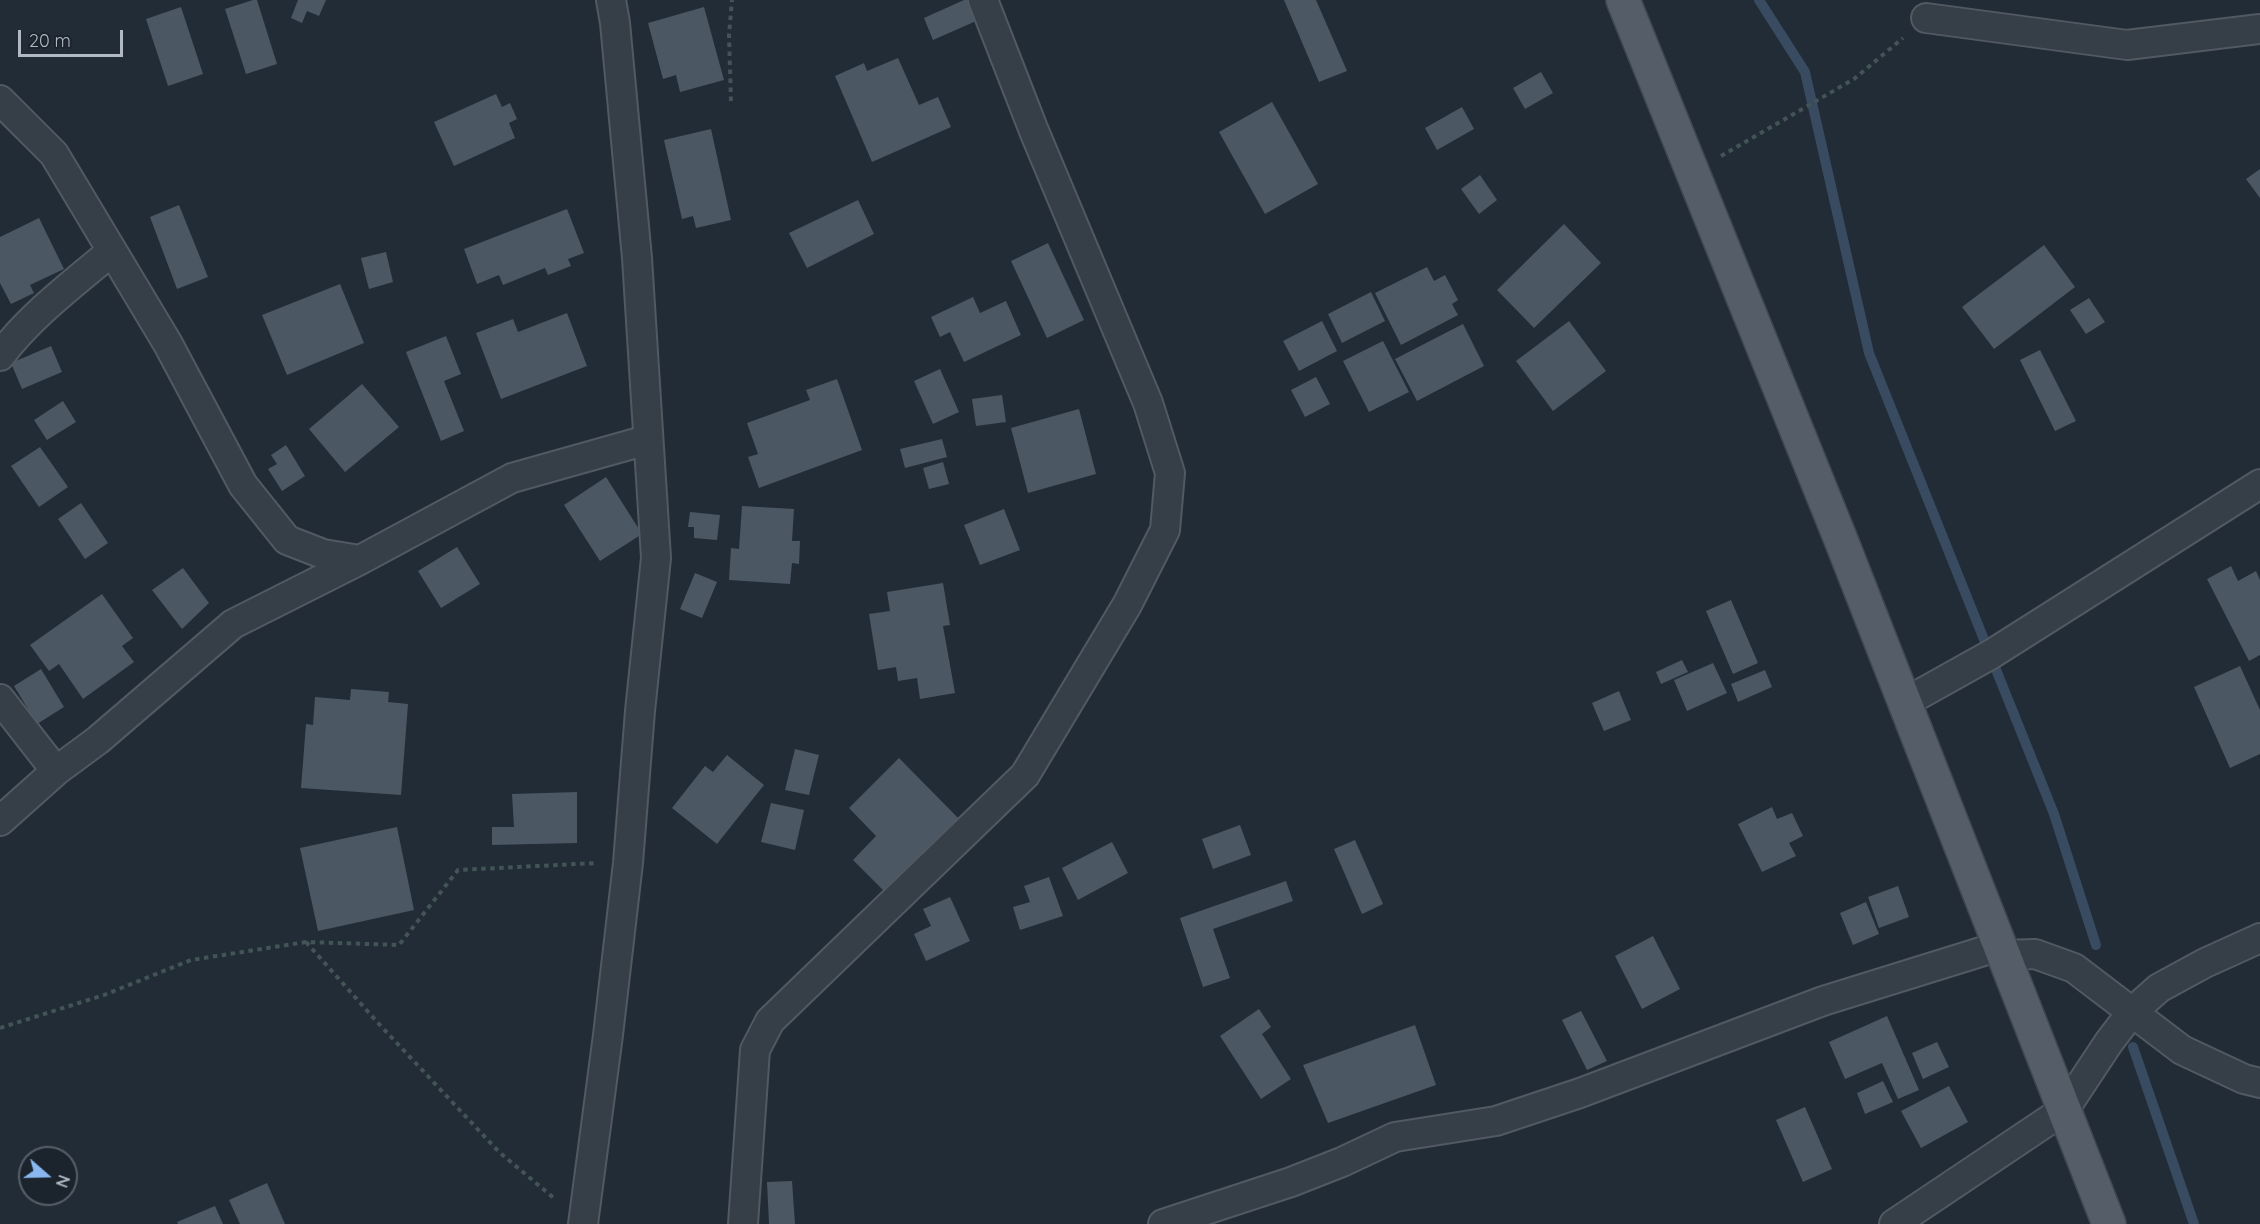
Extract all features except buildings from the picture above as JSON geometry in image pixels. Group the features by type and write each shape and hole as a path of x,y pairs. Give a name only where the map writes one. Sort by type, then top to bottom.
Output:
{"main road":[{"path":"1623,0 1841,540 2109,1224"}],"street":[{"path":"583,1224 628,863 640,711 656,558 637,258 615,23 610,0"},
{"path":"743,1224 755,1050 770,1021 1025,775 1127,605 1165,530 1170,473 1148,403 1034,131 983,0"},
{"path":"1926,18 2127,45 2260,29"},
{"path":"0,99 54,154 168,344 243,485 287,540 323,554 360,560"},
{"path":"0,356 14,338 40,313 112,250"},
{"path":"0,821 56,771 98,740 233,624 360,560 512,478 647,440"},
{"path":"1905,703 1990,655 2260,484"},
{"path":"0,699 56,771"},
{"path":"1894,1224 2064,1110 2132,1012 2159,988 2205,963 2260,938"},
{"path":"1163,1224 1291,1182 1342,1162 1395,1137 1496,1121 1580,1093 1823,1001 2002,950 2035,954 2074,968 2182,1050 2260,1083"}],"path":[{"path":"731,101 729,35 732,0"},
{"path":"1692,174 1854,79 1926,18"},
{"path":"0,1028 104,995 191,960 306,942 399,945 458,870 628,863"},
{"path":"306,942 499,1152 583,1224"}],"waterway":[{"path":"1759,0 1805,72 1869,353 2054,814 2096,945"},
{"path":"2133,1047 2194,1224"}]}
